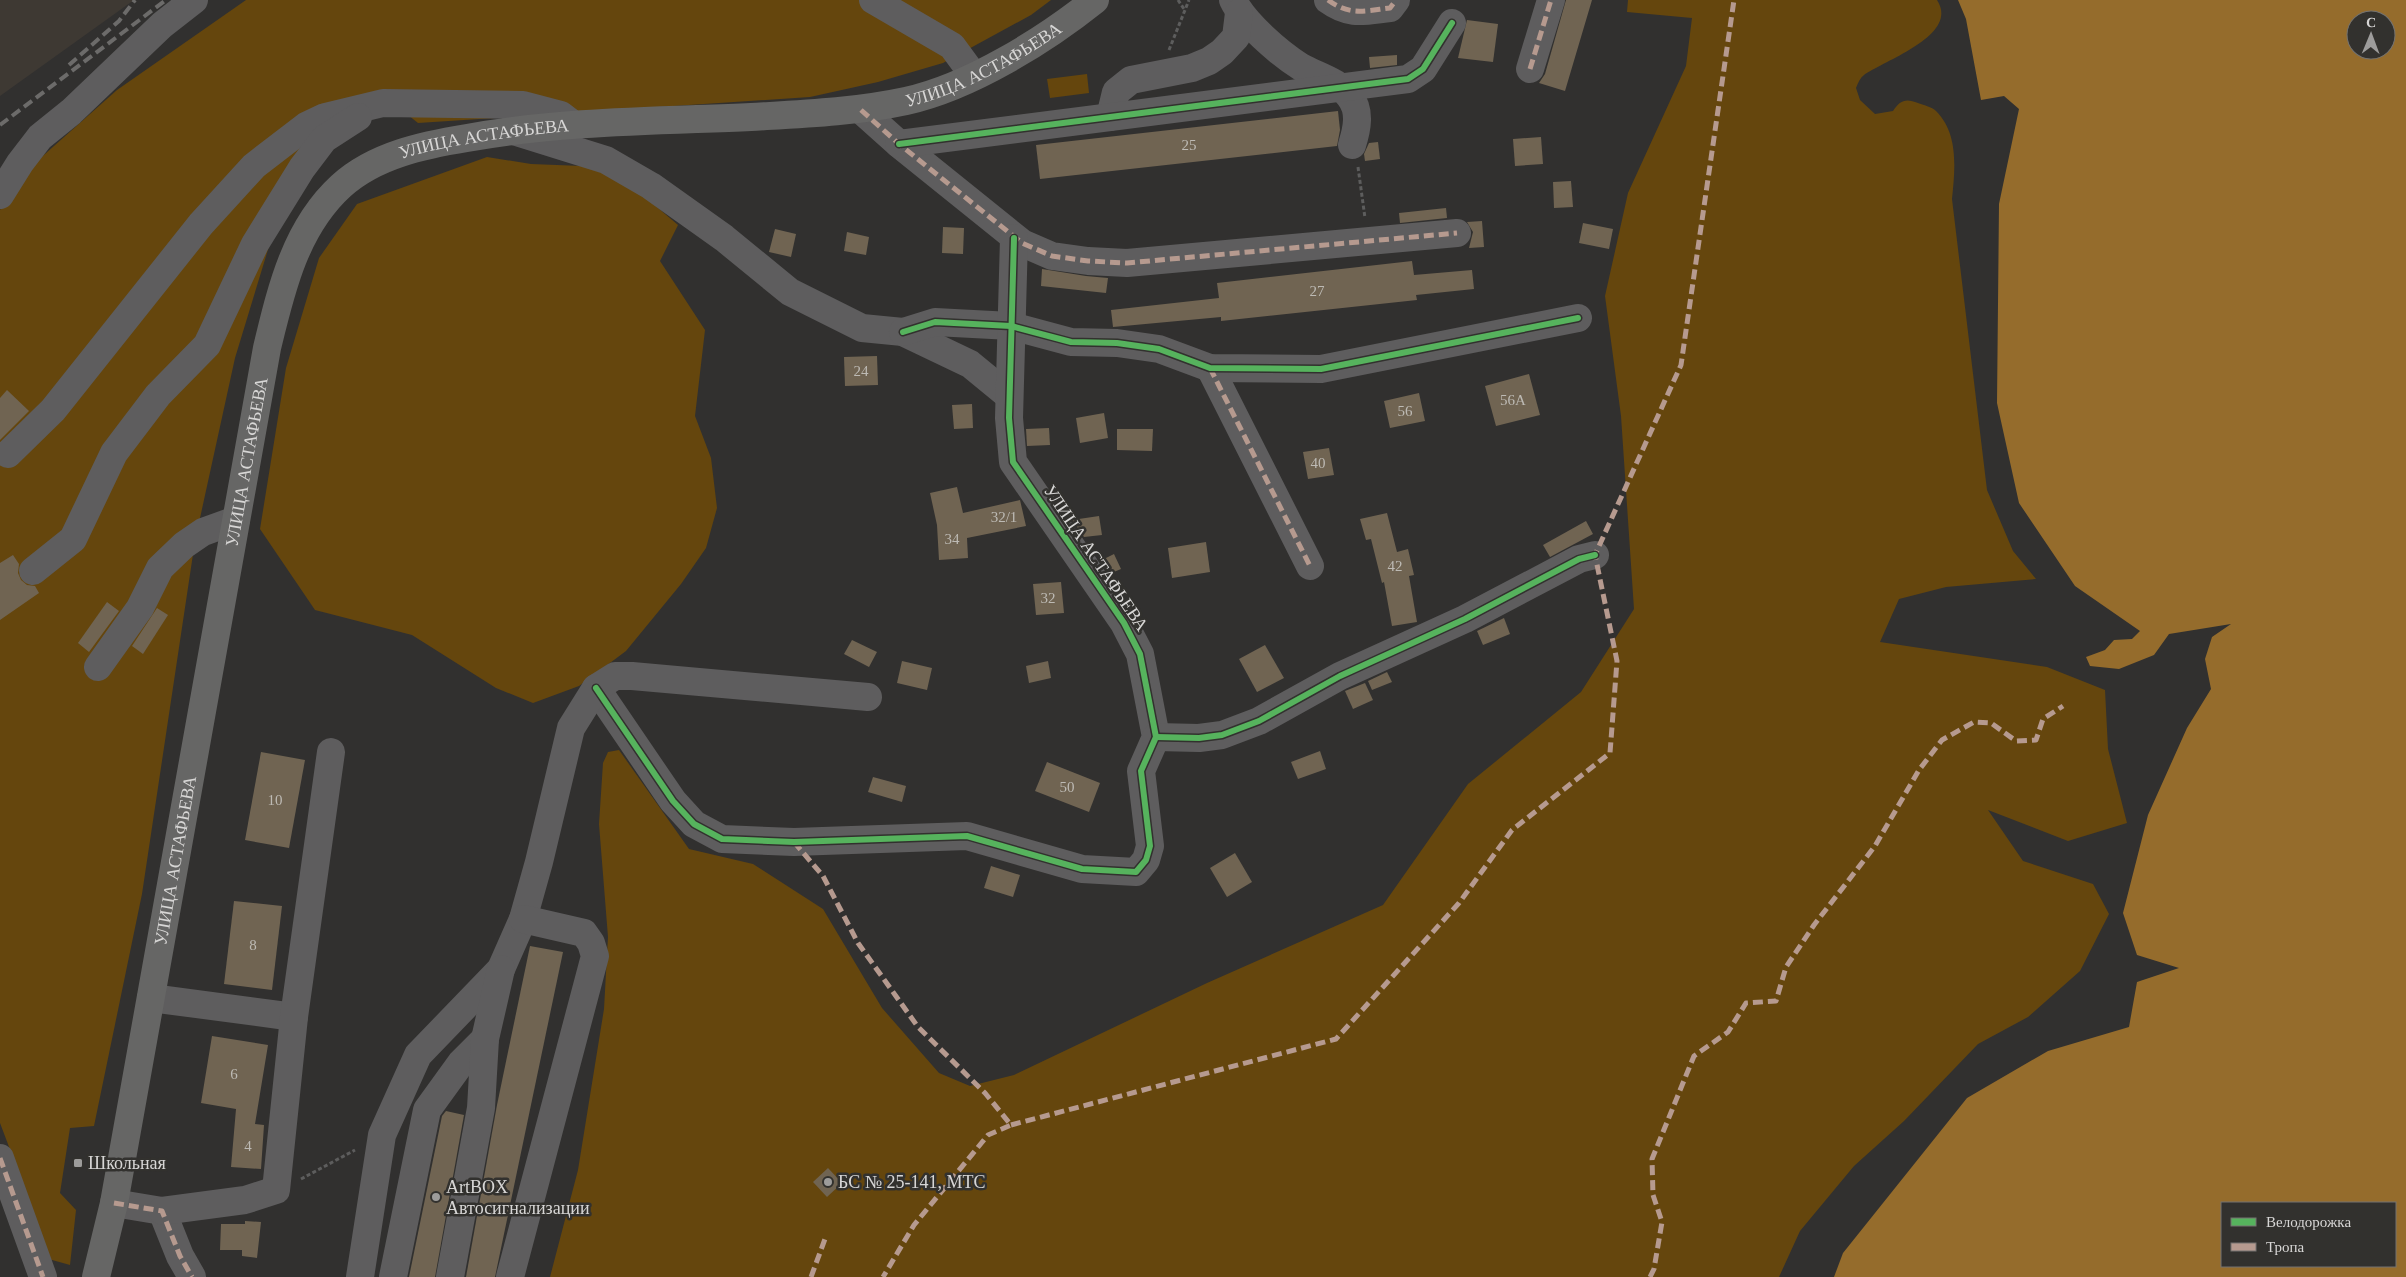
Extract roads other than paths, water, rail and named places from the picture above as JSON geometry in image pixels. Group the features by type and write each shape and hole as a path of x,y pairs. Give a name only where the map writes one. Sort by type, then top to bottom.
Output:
{"main road":[{"name":"УЛИЦА АСТАФЬЕВА","path":"96,1277 114,1203 267,348 280,292 294,254 314,216 342,185 385,158 434,144 510,130 861,110 909,100 958,84 974,76 1059,29 1095,0"}],"street":[{"path":"0,195 20,163 40,137 71,112 162,25 194,0"},
{"path":"873,0 952,46 974,76"},
{"path":"1328,0 1340,9 1356,12 1390,8 1396,0"},
{"path":"1530,69 1551,0"},
{"path":"1110,117 1116,92 1131,80 1192,68 1209,62 1222,52 1236,37 1236,7"},
{"path":"1236,7 1300,66 1341,88 1350,96 1356,112 1357,128 1352,145"},
{"path":"899,144 1408,79 1422,69 1452,23"},
{"path":"8,454 54,410 202,224 254,166 306,126 325,117 383,103 523,105 561,115 574,125"},
{"path":"32,571 73,539 114,453 158,395 207,345 255,244 302,168 324,139 342,126 383,103"},
{"path":"861,110 899,144 1014,238 1052,256 1088,261 1127,263 1457,233"},
{"path":"510,130 606,160 651,186 724,238 790,292 862,328 903,332 970,364 1009,396"},
{"name":"УЛИЦА АСТАФЬЕВА","path":"1014,238 1009,396 1013,462 1124,623 1140,654 1156,737"},
{"path":"903,332 935,322 1011,326 1071,342 1117,344 1159,349 1210,368 1321,369 1578,318"},
{"path":"1210,368 1310,566"},
{"path":"98,667 140,608 160,568 184,545 203,532 236,520"},
{"path":"596,688 673,801 694,824 722,839 794,842 968,836 1082,868 1136,872 1146,860 1150,846 1142,771 1156,737 1199,738 1222,735 1259,720 1340,676 1465,618 1579,559 1596,555"},
{"path":"450,1277 481,1108 485,1039 501,969 523,919 539,862 571,728 596,688 615,676 632,676 868,697"},
{"path":"114,1203 162,1212 245,1200 276,1190 294,1016 331,752"},
{"path":"510,1277 595,956 592,943 584,933 523,919"},
{"path":"360,1277 382,1135 418,1055 501,969"},
{"path":"151,998 294,1016"},
{"path":"393,1277 427,1110 461,1063 485,1039"},
{"path":"0,1158 43,1277"},
{"path":"162,1212 180,1256 192,1277"}],"railway":[{"path":"69,65 119,21 135,0"},
{"path":"0,125 166,0"}],"place":[{"name":"Школьная","path":"78,1163"},
{"name":"БС № 25-141, МТС","path":"828,1182"},
{"name":"ArtBOX Автосигнализации","path":"436,1197"}]}
